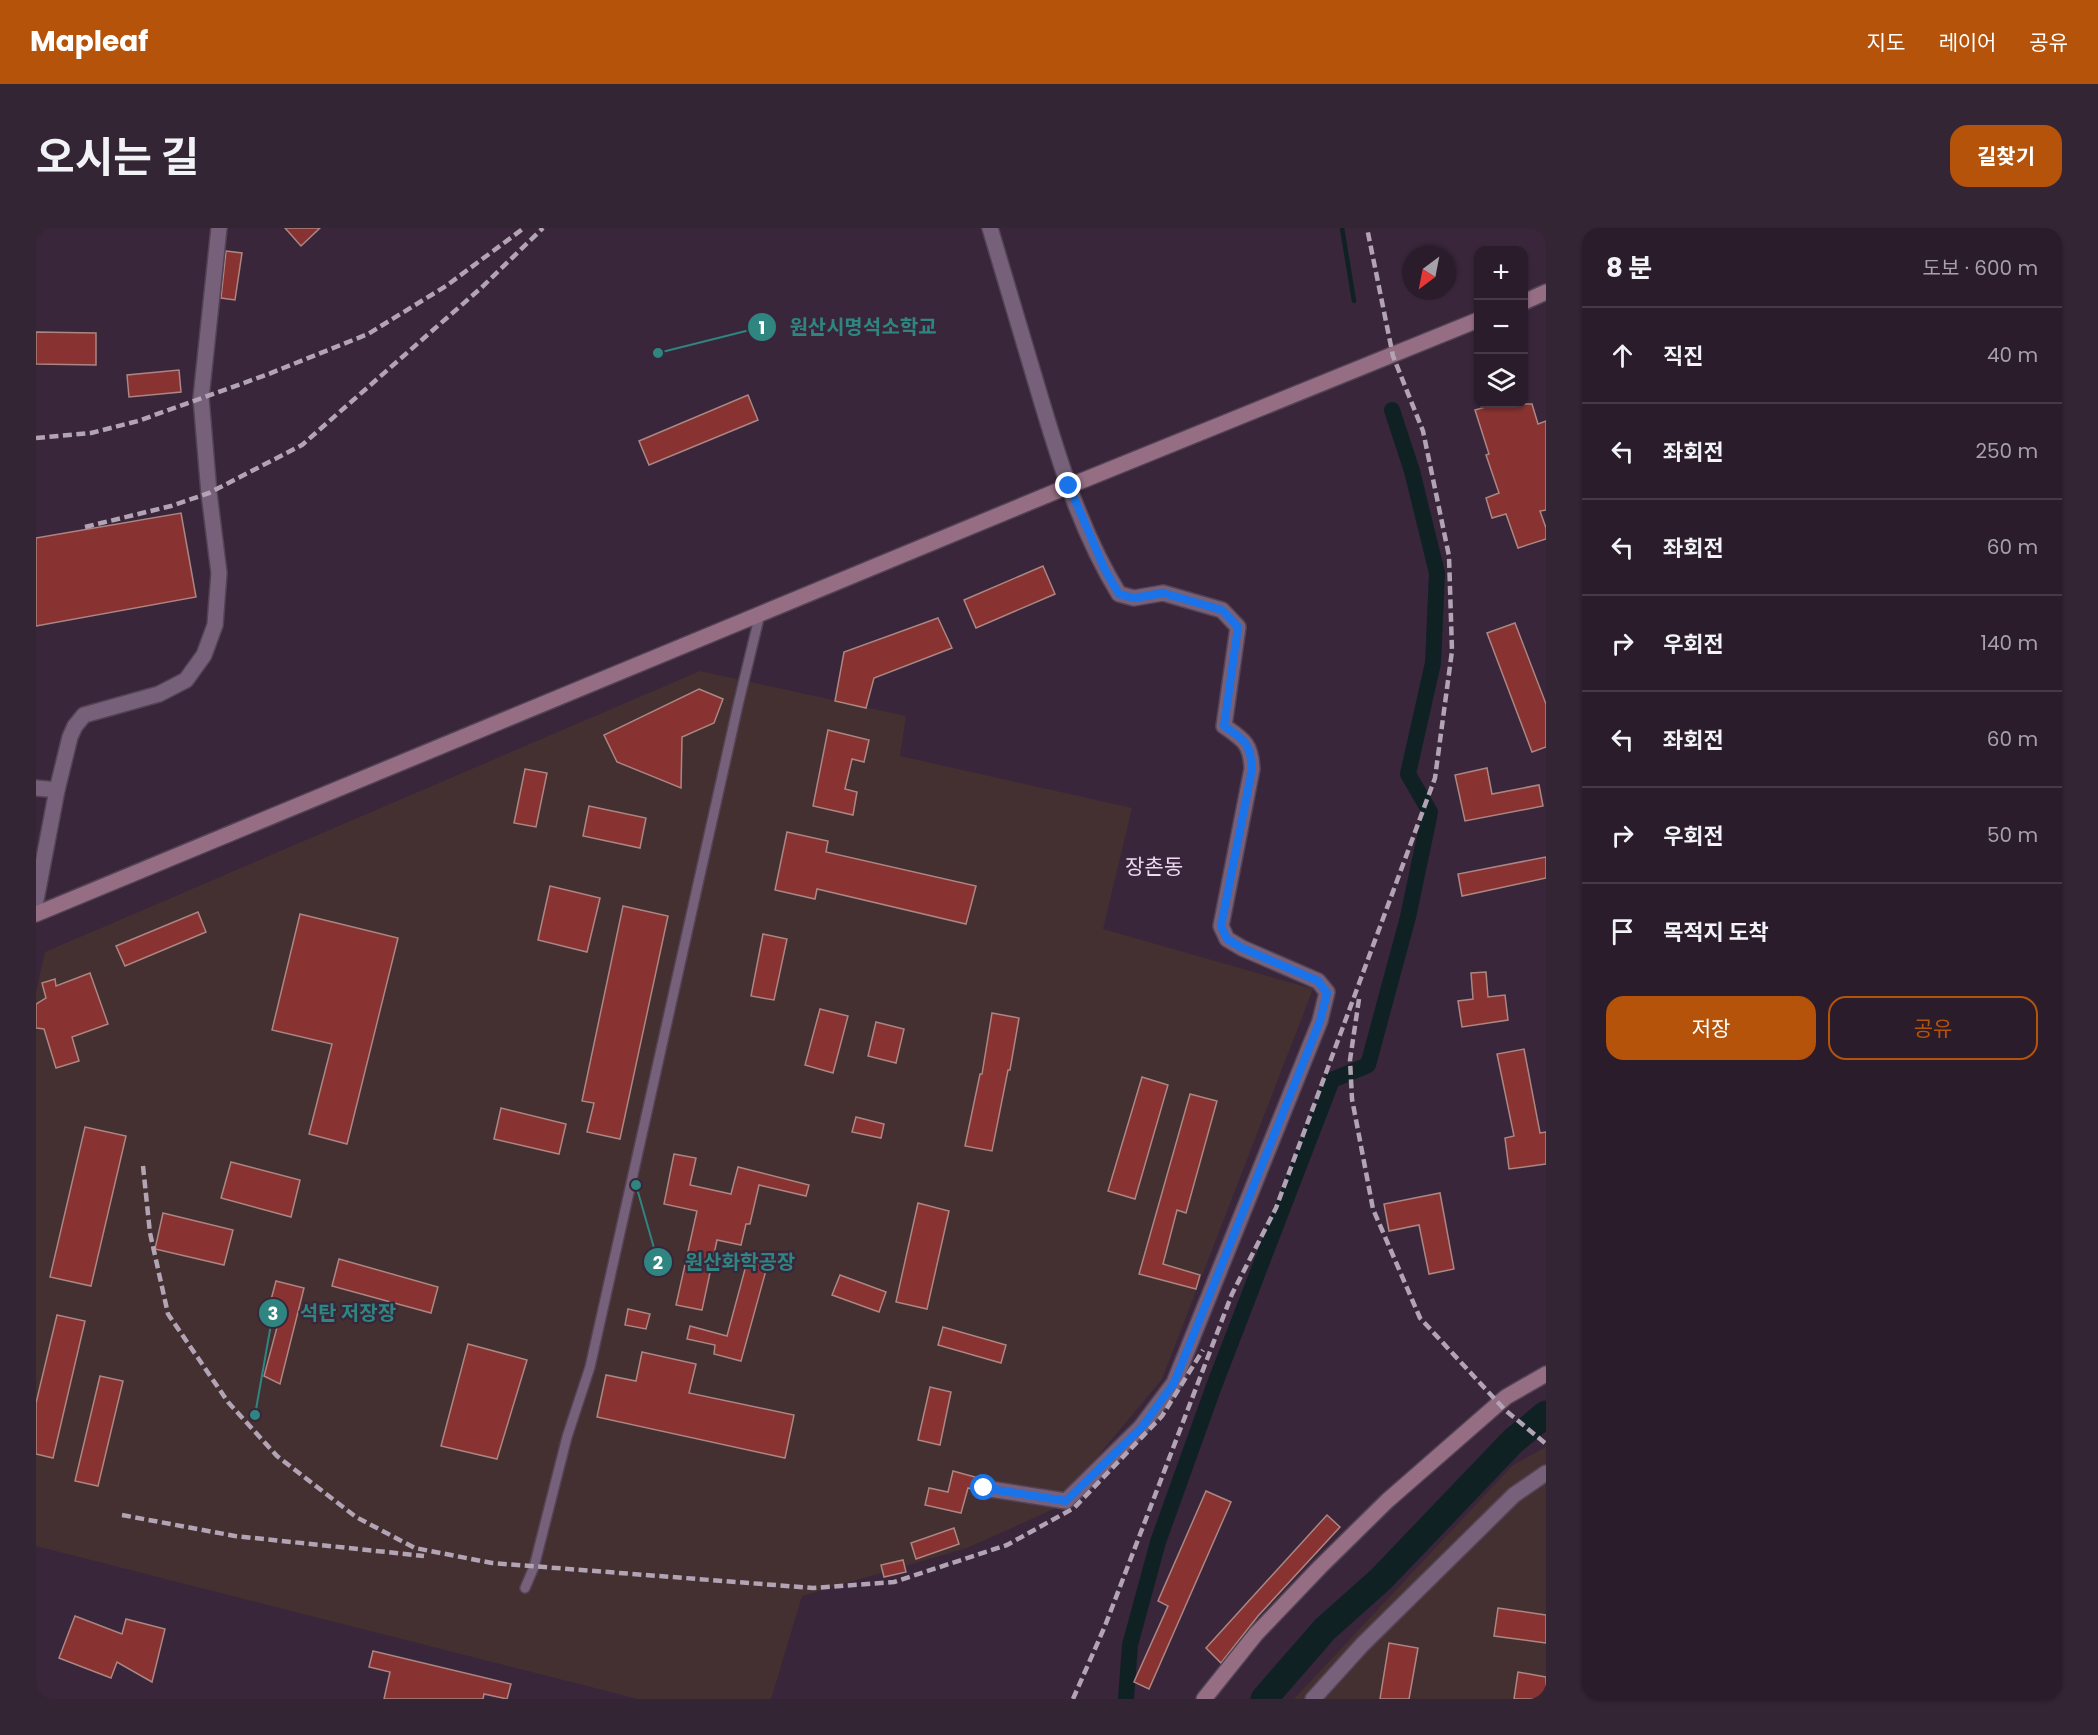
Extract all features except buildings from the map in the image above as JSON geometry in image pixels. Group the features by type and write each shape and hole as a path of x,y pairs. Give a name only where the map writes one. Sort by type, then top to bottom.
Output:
{"street":[{"path":"36,900 57,790 70,737 75,726 84,716 159,694 186,680 204,655 215,625 219,573 208,493 201,398 219,228"},
{"path":"984,1488 1066,1501 1142,1427 1174,1383 1320,1021 1327,993 1318,981 1242,948 1227,939 1221,926 1252,769 1251,750 1238,735 1224,726 1238,627 1222,610 1163,593 1134,598 1119,594 1105,570 1069,486 990,228"},
{"path":"1528,300 1546,292"},
{"path":"36,914 1069,486 1474,322"},
{"path":"36,788 57,790"},
{"path":"1204,1699 1256,1635 1387,1501 1506,1397 1546,1374"},
{"path":"1313,1699 1362,1645 1514,1495 1546,1473"}],"lane":[{"path":"525,1588 534,1567 567,1437 590,1367 760,614"}],"shaded area":[{"path":"700,671 906,716 900,756 1132,808 1103,929 1313,989 1162,1379 1054,1509 967,1548 802,1596 771,1699 638,1699 36,1546 36,992 45,952"},
{"path":"1546,1447 1546,1699 1294,1699 1513,1465"}],"waterway":[{"path":"1342,228 1354,301"},
{"path":"1126,1699 1130,1645 1158,1542 1214,1386 1332,1080 1368,1065 1408,917 1428,822 1430,812 1408,774 1433,663 1437,573 1412,471 1392,410"},
{"path":"1264,1699 1325,1629 1381,1579 1513,1441 1546,1414"}],"railway":[{"path":"36,438 91,433 138,421 266,375 368,334 446,286 524,228"},
{"path":"85,527 171,506 209,493 302,445 481,288 543,228"},
{"path":"1073,1699 1105,1626 1232,1294 1276,1208 1435,778 1452,651 1449,556 1423,431 1393,356 1367,228"},
{"path":"1359,999 1350,1060 1352,1099 1373,1209 1420,1318 1504,1409 1546,1444"},
{"path":"143,1166 150,1233 168,1314 228,1402 277,1456 356,1517 415,1548 492,1563 813,1588 894,1582 1007,1545 1074,1508 1162,1416 1203,1350"},
{"path":"122,1515 235,1536 424,1556"}],"place":[{"name":"원산시명석소학교","path":"658,353"},
{"name":"원산화학공장","path":"636,1185"},
{"name":"석탄 저장장","path":"255,1415"}],"district":[{"name":"장촌동","path":"1154,867"}],"route":[{"path":"984,1488 1066,1501 1142,1427 1174,1383 1320,1021 1327,993 1318,981 1242,948 1227,939 1221,926 1252,769 1251,750 1238,735 1224,726 1238,627 1222,610 1163,593 1134,598 1119,594 1105,570 1069,486"}]}
